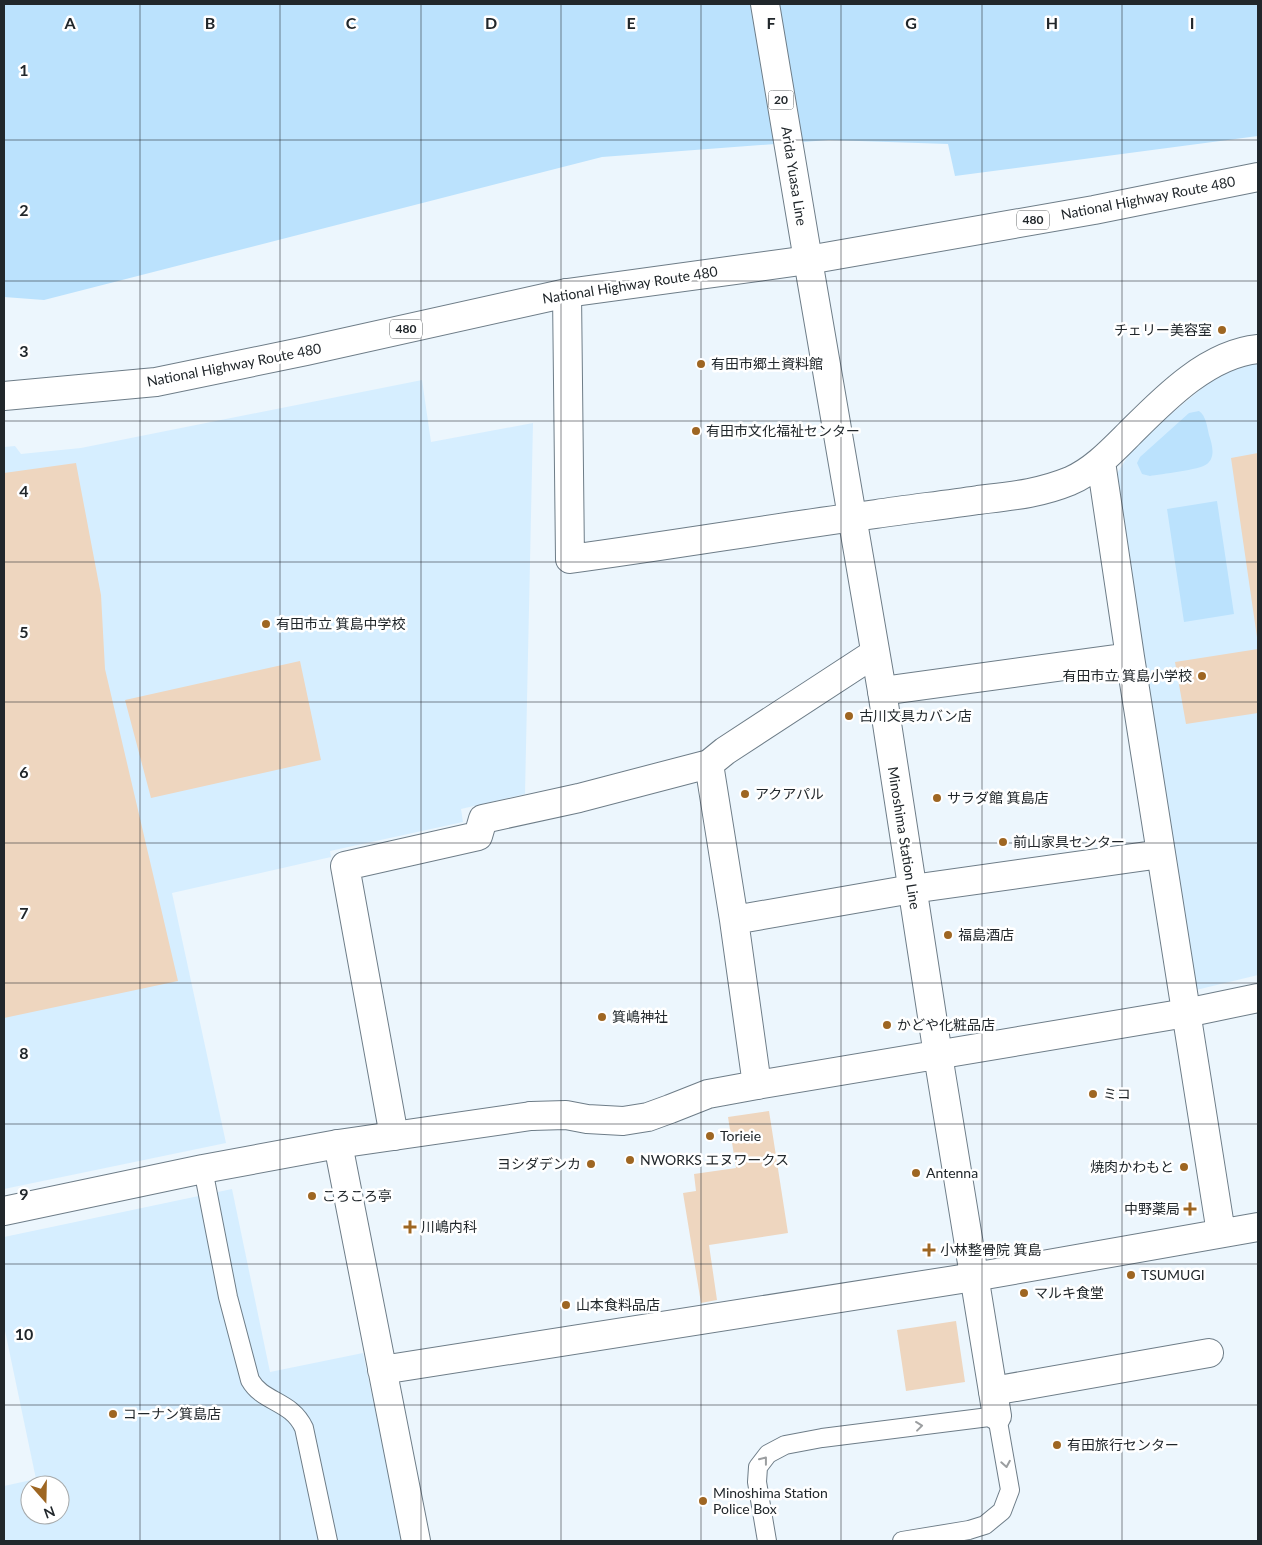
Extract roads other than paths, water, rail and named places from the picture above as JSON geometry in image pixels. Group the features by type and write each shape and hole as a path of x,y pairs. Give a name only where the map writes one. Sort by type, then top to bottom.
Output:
{"main road":[{"name":"Arida Yuasa Line","path":"765,4 808,260"},
{"name":"National Highway Route 480","path":"4,396 156,382 567,293 808,260 1084,211 1258,177"},
{"name":"Minoshima Station Line","path":"808,260 882,691 938,1056 995,1404"},
{"path":"567,293 570,559 1039,492 1072,480 1101,462 1152,411 1217,360 1244,350 1258,348"},
{"path":"1101,462 1220,1233"},
{"path":"394,1136 345,866 478,836 482,819 579,798 709,764 725,751 875,653"},
{"path":"882,691 1130,657"},
{"path":"709,764 734,920 757,1084"},
{"path":"734,920 912,889 1161,854"},
{"path":"4,1211 203,1169 338,1144 531,1116 566,1115 587,1119 623,1121 648,1117 708,1094 757,1084 938,1056 1186,1013 1258,998"},
{"path":"338,1144 416,1541"},
{"path":"382,1370 974,1277 1220,1233 1258,1228"},
{"path":"995,1404 1209,1353"}],"lane":[{"path":"203,1169 228,1297 250,1380 258,1391 288,1408 299,1418 304,1428 328,1541"},
{"path":"766,1541 757,1482 758,1467 768,1454 785,1445 995,1404 1010,1490 1002,1511 985,1525 969,1530 902,1541"}],"place":[{"name":"チェリー美容室","path":"1222,330"},
{"name":"有田市郷土資料館","path":"701,364"},
{"name":"有田市文化福祉センター","path":"696,431"},
{"name":"有田市立 箕島中学校","path":"266,624"},
{"name":"有田市立 箕島小学校","path":"1202,676"},
{"name":"古川文具カバン店","path":"849,716"},
{"name":"アクアパル","path":"745,794"},
{"name":"サラダ館 箕島店","path":"937,798"},
{"name":"前山家具センター","path":"1003,842"},
{"name":"福島酒店","path":"948,935"},
{"name":"箕嶋神社","path":"602,1017"},
{"name":"かどや化粧品店","path":"887,1025"},
{"name":"ミコ","path":"1093,1094"},
{"name":"Torieie","path":"710,1136"},
{"name":"NWORKS エヌワークス","path":"630,1160"},
{"name":"ヨシダデンカ","path":"591,1164"},
{"name":"焼肉かわもと","path":"1184,1167"},
{"name":"Antenna","path":"916,1173"},
{"name":"ころころ亭","path":"312,1196"},
{"name":"中野薬局","path":"1190,1209"},
{"name":"川嶋内科","path":"410,1227"},
{"name":"小林整骨院 箕島","path":"929,1250"},
{"name":"TSUMUGI","path":"1131,1275"},
{"name":"マルキ食堂","path":"1024,1293"},
{"name":"山本食料品店","path":"566,1305"},
{"name":"コーナン箕島店","path":"113,1414"},
{"name":"有田旅行センター","path":"1057,1445"},
{"name":"Minoshima Station Police Box","path":"703,1501"}]}
